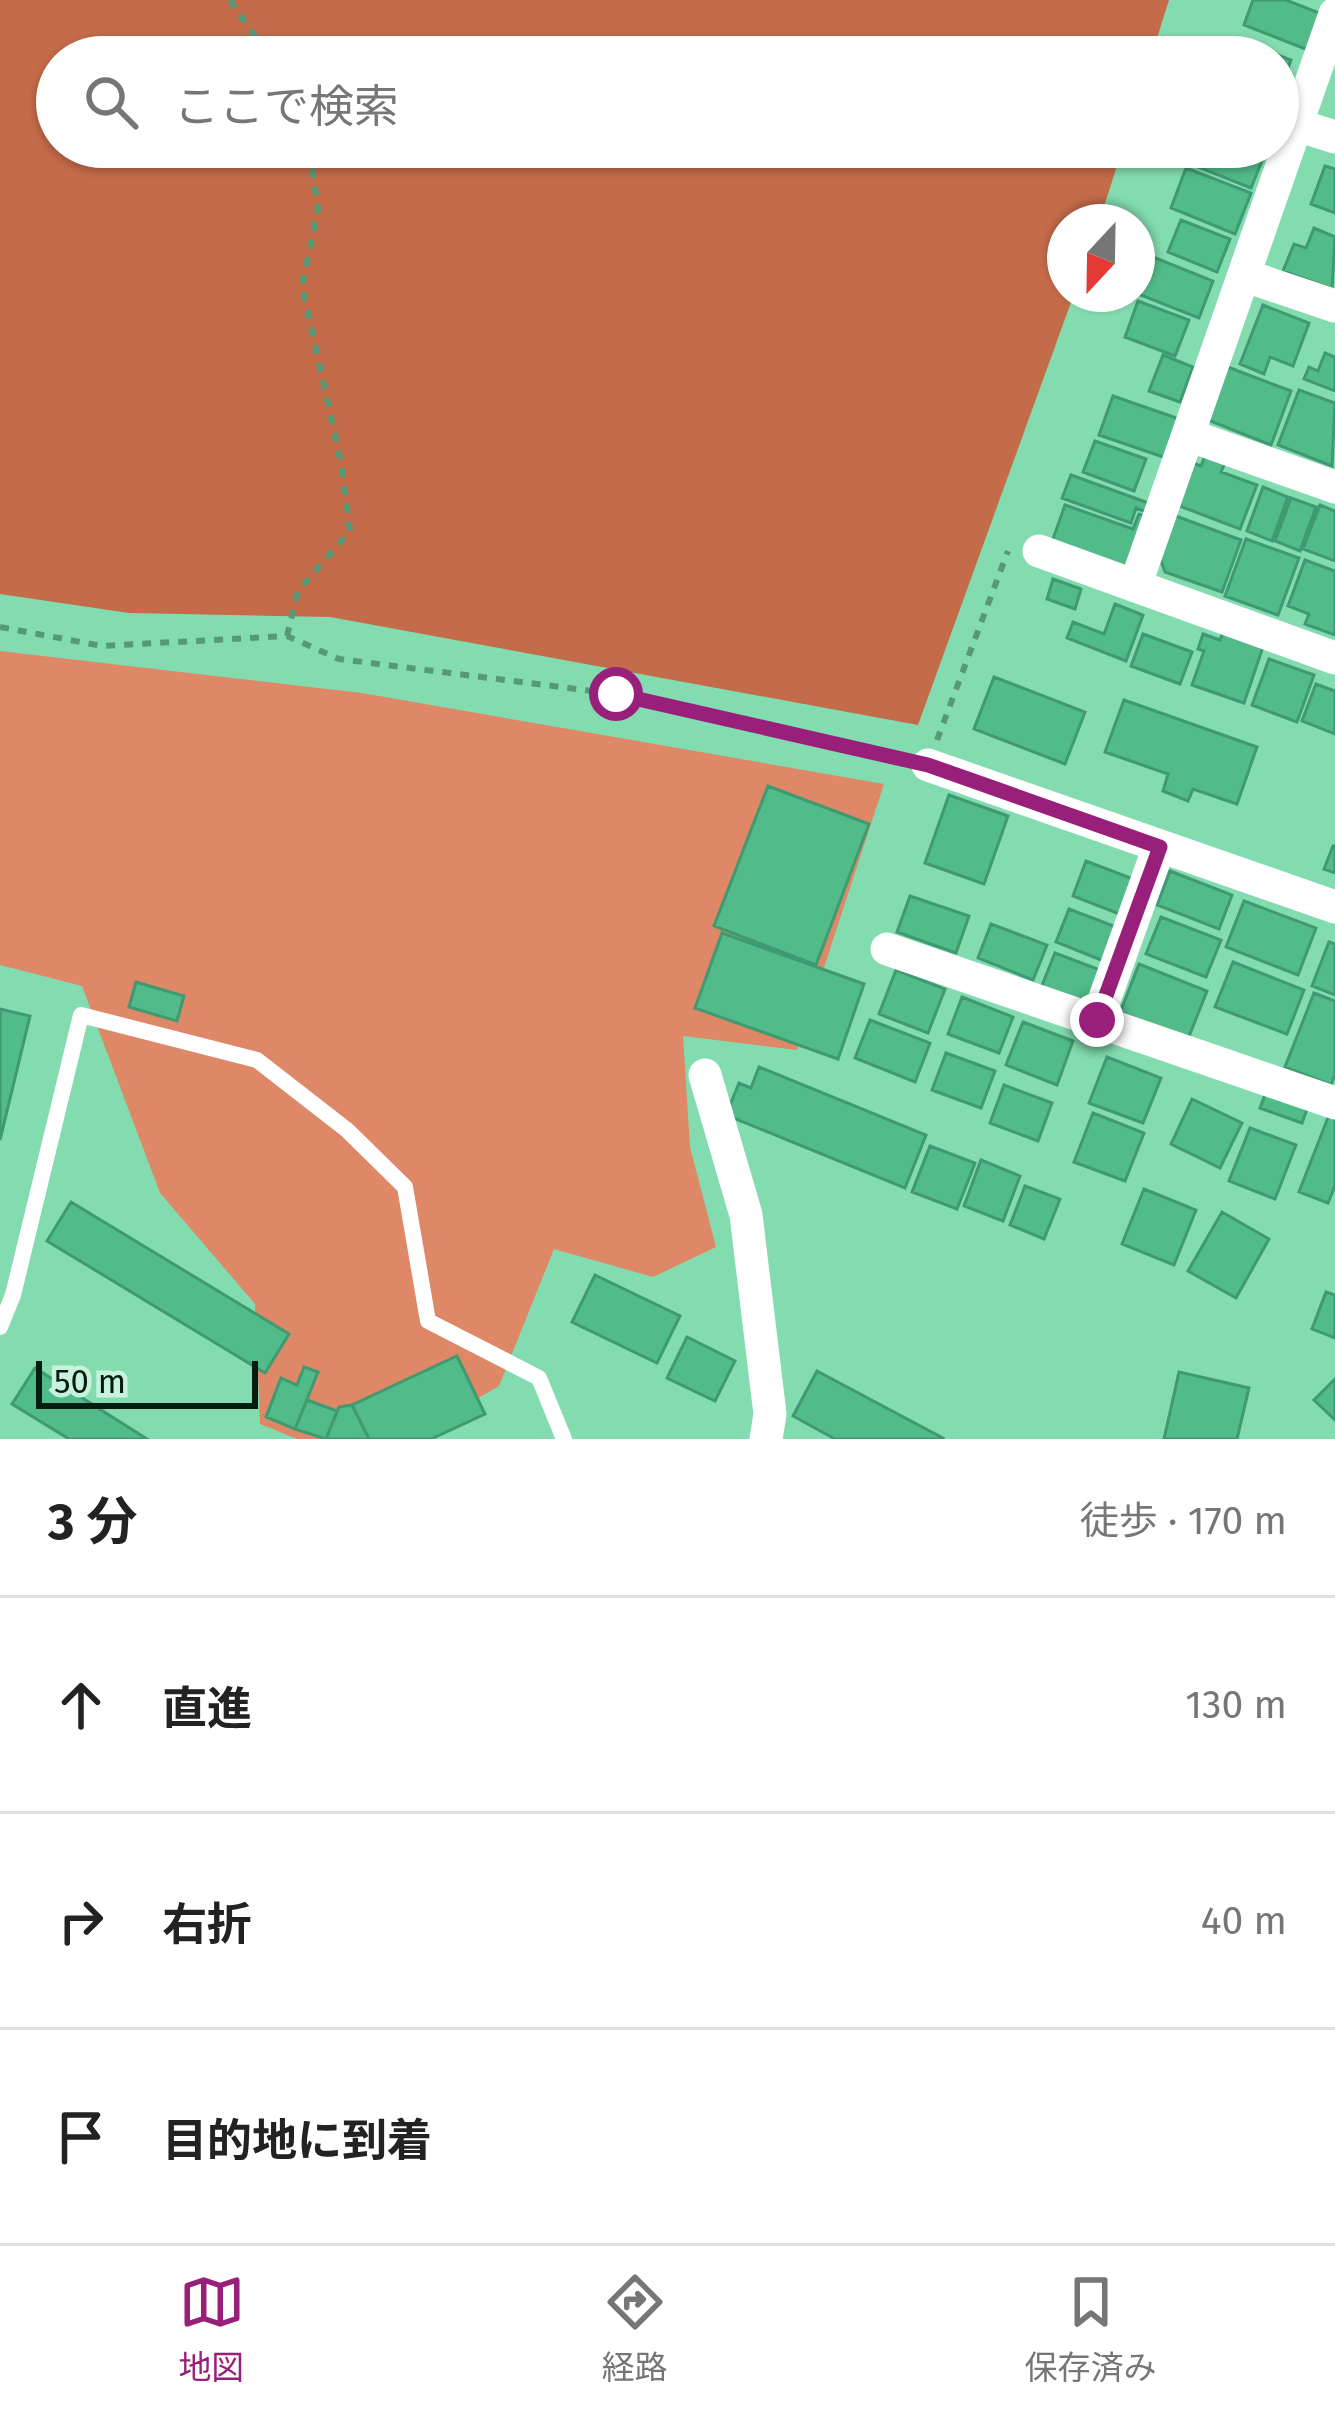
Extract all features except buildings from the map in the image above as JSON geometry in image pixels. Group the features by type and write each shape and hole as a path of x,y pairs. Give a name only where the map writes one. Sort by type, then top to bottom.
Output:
{"street":[{"path":"1299,118 1335,14"},
{"path":"1299,125 1335,137"},
{"path":"1135,586 1282,168"},
{"path":"1246,276 1335,307"},
{"path":"1188,435 1335,487"},
{"path":"1039,551 1335,658"},
{"path":"928,765 1335,908"},
{"path":"1097,1020 1160,847"},
{"path":"887,949 1335,1103"},
{"path":"705,1076 746,1215 770,1414 766,1439"}],"lane":[{"path":"0,1328 13,1295 81,1015 257,1060 347,1130 405,1187 428,1321 539,1378 564,1439"}],"path":[{"path":"230,0 255,36"},
{"path":"286,636 298,591 350,531 342,467 302,286 318,209 312,168"},
{"path":"0,627 102,646 286,636 339,659 616,694 928,765 1012,541 1039,551"}],"shaded area":[{"path":"0,0 1169,0 1158,36 36,36 36,168 1116,168 1105,204 1047,204 1047,312 1067,312 918,725 330,617 129,613 0,594"},
{"path":"0,651 362,693 884,784 797,1050 683,1036 690,1147 716,1247 653,1277 554,1249 499,1386 408,1439 297,1439 260,1424 255,1304 160,1193 82,986 0,965"}],"route":[{"path":"616,694 928,765 1160,847 1097,1020"}]}
